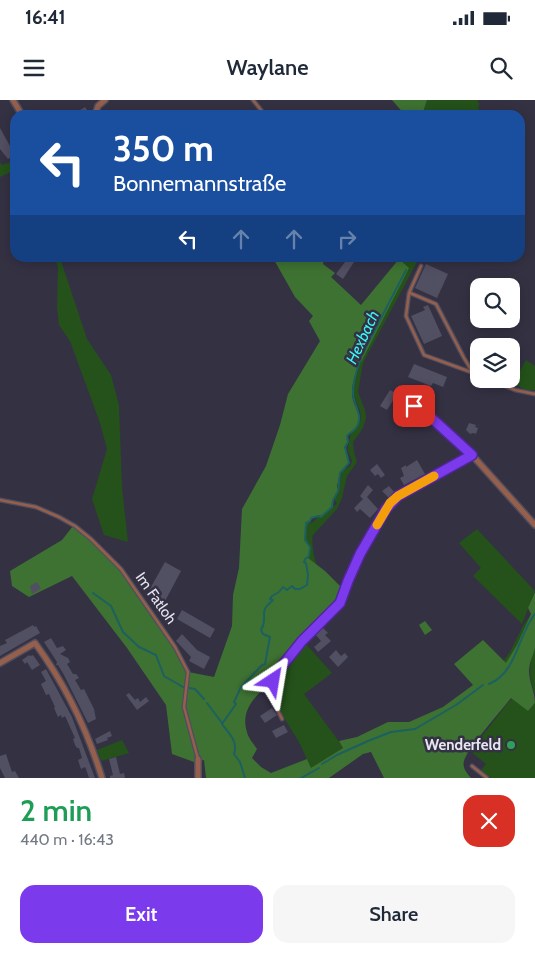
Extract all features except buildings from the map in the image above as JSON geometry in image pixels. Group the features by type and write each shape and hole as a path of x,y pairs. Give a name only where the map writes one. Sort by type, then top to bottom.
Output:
{"street":[{"path":"97,110 98,106 106,100"},
{"path":"268,691 282,666 302,641 340,603 360,554 390,503 398,496 472,455 535,525"},
{"path":"0,663 35,643 51,664 76,710 93,750 102,778"},
{"name":"Im Fatloh","path":"198,759 198,778"}],"lane":[{"path":"253,100 261,110"},
{"path":"421,266 409,293 406,316 424,355 470,372"},
{"path":"409,293 436,304 470,368"},
{"path":"510,388 535,394"},
{"path":"414,406 426,413 472,455"},
{"name":"Im Fatloh","path":"0,500 44,510 74,526 91,539 121,569 175,646 188,672 184,707 198,759"},
{"path":"268,691 282,719"},
{"path":"472,766 487,778"}],"green space":[{"path":"392,100 427,100 424,110 401,110"},
{"path":"427,100 477,100 479,103 478,110 424,110"},
{"path":"0,162 2,165 10,163 10,172 0,177"},
{"path":"56,262 61,262 87,339 111,375 119,405 122,487 128,542 104,535 92,499 107,449 100,423 70,341 59,325 57,307 58,267"},
{"path":"275,262 323,262 323,264 335,273 331,277 361,305 397,262 402,262 409,268 361,362 359,361 352,392 360,419 347,436 348,443 345,450 349,462 340,473 337,486 338,491 332,502 332,507 321,516 319,515 310,520 305,532 310,547 308,558 325,571 343,589 341,595 250,705 245,724 249,736 257,749 252,758 271,773 307,759 311,768 343,748 339,741 357,737 388,722 409,722 443,707 473,685 454,664 483,640 506,663 517,645 531,614 528,608 535,592 535,648 529,671 535,703 528,711 511,698 478,739 464,761 465,770 471,778 384,778 371,752 363,754 329,778 206,778 204,760 194,762 172,754 166,705 127,648 72,576 29,597 12,586 10,571 62,540 73,526 91,539 120,569 174,647 188,672 214,677 232,626 233,595 239,568 242,509 266,466 288,394 320,341 309,321 313,316 295,297"},
{"path":"398,262 417,262 363,363 358,392 366,418 363,428 353,442 357,462 347,476 342,498 337,509 313,535 313,550 317,565 223,720 308,555 308,544 305,540 307,524 313,522 322,513 337,504 334,499 338,493 342,471 350,466 352,461 348,451 351,433 361,419 353,393 360,355"},
{"path":"526,360 535,366 535,390 525,390 520,387 520,371"},
{"path":"477,529 535,591 522,624 473,576 481,568 459,543"},
{"path":"535,609 535,624 518,657 508,670 469,703 418,731 406,733 401,738 358,756 339,767 326,778 293,778 310,766 299,742 273,700 272,689 283,667 304,642 332,673 304,694 343,747 338,752 367,735 387,728 415,722 449,706 463,696 502,663 510,652 524,624"},
{"path":"425,621 432,630 425,635 419,625"},
{"path":"535,648 535,694 530,671"},
{"path":"512,698 528,711 535,703 535,778 491,778 481,770 486,764 470,751"},
{"path":"122,740 129,753 101,761 97,750"}],"waterway":[{"name":"Hexbach","path":"245,778 240,762 234,754 234,742 222,724 236,704 234,702 241,687 265,664 270,637 263,634 261,630 264,623 265,609 273,600 270,599 283,587 287,590 292,586 295,589 300,589 307,585 308,575 306,563 304,562 309,556 310,547 305,540 306,523 311,518 321,517 332,507 333,500 338,491 340,473 349,463 345,447 348,442 347,436 355,429 359,419 353,396 357,368 406,270"},
{"path":"93,593 111,606 123,632 139,647 156,655 164,676 183,687"},
{"name":"Hexbach","path":"489,684 506,671 529,622 535,614"},
{"name":"Hexbach","path":"322,764 337,755 391,732 415,729 456,705 483,685"},
{"path":"189,688 195,689 204,699"},
{"path":"207,703 222,723"},
{"name":"Hexbach","path":"301,778 319,768"}],"slow traffic":[{"path":"377,525 390,503 398,496 434,476"}],"place":[{"name":"Wenderfeld","path":"511,745"}],"route":[{"path":"273,681 282,666 302,641 340,603 360,554 390,503 398,496 472,455 426,413 414,406"}]}
